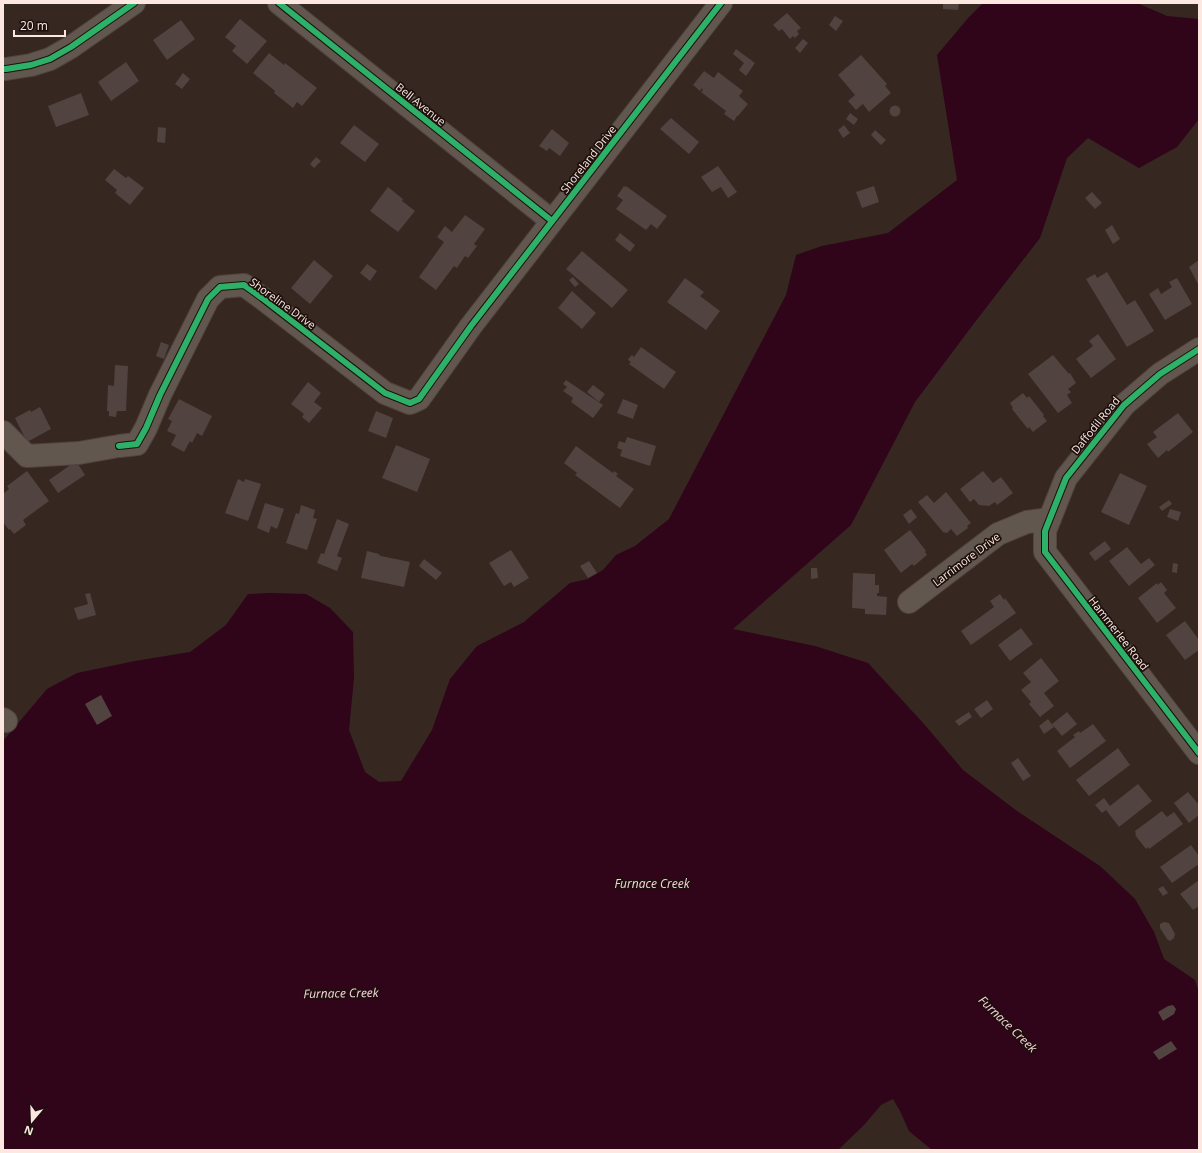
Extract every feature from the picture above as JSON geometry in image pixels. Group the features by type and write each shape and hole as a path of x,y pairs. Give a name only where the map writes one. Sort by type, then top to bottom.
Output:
{"street":[{"path":"3,69 31,65 50,59 71,47 134,3"},
{"name":"Bell Avenue","path":"278,3 552,221"},
{"name":"Shoreland Drive","path":"471,326 721,3"},
{"name":"Shoreline Drive","path":"3,432 27,456 79,454 137,444 208,299 220,287 244,285 385,393 410,403 419,399 471,326"},
{"name":"Daffodil Road","path":"1050,519 1066,478 1124,405 1160,374 1199,349"},
{"name":"Larrimore Drive","path":"909,602 998,534 1027,522 1050,519"},
{"name":"Hammerlee Road","path":"1050,519 1045,531 1045,552 1199,753"}],"water":[{"name":"Furnace Creek","path":"983,3 1137,3 1167,16 1199,19 1199,119 1177,147 1139,168 1088,138 1067,158 1040,238 915,402 851,525 733,629 815,646 868,663 924,724 963,770 1017,811 1100,866 1135,899 1154,932 1164,959 1195,980 1199,993 1199,1150 932,1150 909,1131 893,1099 881,1105 864,1125 838,1150 3,1150 3,741 47,689 77,673 135,661 190,652 226,625 248,594 306,594 330,608 353,632 354,678 349,730 365,772 379,782 401,781 432,730 450,679 477,646 524,622 570,583 588,579 603,570 616,555 635,546 669,519 786,295 796,255 822,246 888,233 957,180 937,55 969,17"}],"building":[{"path":"943,3 959,3 958,10 943,9"},
{"path":"787,13 801,28 797,31 799,34 795,38 793,36 790,39 782,29 779,31 773,25"},
{"path":"835,16 843,21 836,31 829,25"},
{"path":"240,19 267,41 247,64 232,51 236,46 225,37"},
{"path":"181,20 195,39 167,60 153,40"},
{"path":"803,39 808,43 800,53 795,48"},
{"path":"736,49 755,63 746,76 739,70 744,63 733,54"},
{"path":"269,53 284,65 285,63 317,88 302,106 297,102 293,108 274,93 275,91 253,73"},
{"path":"861,55 887,84 885,86 891,93 869,112 863,104 856,110 848,101 855,95 838,75"},
{"path":"126,62 139,81 111,101 98,82"},
{"path":"704,71 714,78 718,72 743,91 739,96 748,104 734,121 724,114 726,111 701,92 703,90 702,88 700,91 693,85"},
{"path":"183,73 190,79 182,89 175,84"},
{"path":"81,93 89,115 56,127 48,106"},
{"path":"893,106 897,106 899,107 899,115 893,116 890,113 890,109"},
{"path":"850,113 858,119 854,125 846,119"},
{"path":"671,118 699,142 689,154 660,129"},
{"path":"354,125 379,144 365,162 340,143"},
{"path":"844,125 850,133 843,138 838,130"},
{"path":"158,127 166,128 165,143 157,142"},
{"path":"552,129 569,143 560,156 549,148 547,151 539,146"},
{"path":"875,130 886,140 881,145 871,135"},
{"path":"316,157 321,161 314,168 310,164"},
{"path":"718,166 737,192 728,198 721,187 712,192 701,177"},
{"path":"114,169 126,178 128,176 144,188 130,205 115,193 117,190 105,180"},
{"path":"624,186 667,216 657,229 651,224 646,230 616,209 623,200 617,196"},
{"path":"874,186 879,202 862,208 856,192"},
{"path":"388,187 415,211 398,232 370,211"},
{"path":"1092,192 1102,203 1095,209 1085,198"},
{"path":"465,215 485,229 474,244 477,246 468,258 465,256 457,268 454,266 436,290 419,277 444,242 437,237 445,226 452,232"},
{"path":"1112,225 1120,239 1113,244 1105,230"},
{"path":"620,233 635,245 630,252 615,240"},
{"path":"582,251 628,290 612,308 566,269"},
{"path":"314,260 333,276 310,304 291,288"},
{"path":"1199,260 1199,286 1189,267"},
{"path":"367,264 377,271 370,281 360,273"},
{"path":"1107,272 1127,305 1135,300 1154,331 1127,347 1086,279 1095,274 1097,278"},
{"path":"573,277 579,284 575,287 569,280"},
{"path":"685,278 704,292 700,296 720,311 706,330 667,302"},
{"path":"1177,278 1192,304 1165,320 1149,294 1158,288 1161,294 1172,287 1169,282"},
{"path":"572,291 596,313 582,329 558,308"},
{"path":"1098,334 1116,359 1091,378 1076,359 1093,346 1089,341"},
{"path":"161,342 169,345 164,359 156,356"},
{"path":"641,347 676,372 664,389 629,364 631,362 628,360 629,358 632,355 634,357"},
{"path":"1053,355 1069,374 1070,373 1076,383 1068,389 1071,392 1067,395 1072,403 1058,413 1028,374"},
{"path":"115,365 128,366 126,411 117,411 116,417 109,416 109,411 107,411 108,385 114,386"},
{"path":"566,380 603,405 593,418 571,402 573,398 563,391 567,387 563,384"},
{"path":"308,382 321,393 314,402 322,408 309,423 302,417 304,414 291,404"},
{"path":"593,385 605,394 599,402 587,392"},
{"path":"1023,393 1027,398 1029,396 1047,421 1033,432 1029,427 1028,429 1012,409 1013,408 1010,403"},
{"path":"179,399 212,416 202,436 197,433 192,443 190,441 184,452 171,445 176,435 167,431 172,421 168,419"},
{"path":"623,399 638,405 633,419 617,413"},
{"path":"40,407 51,429 27,442 15,418 30,410 31,412"},
{"path":"376,411 393,418 386,438 368,431"},
{"path":"1178,413 1193,432 1158,458 1147,444 1157,437 1153,432"},
{"path":"627,437 656,446 650,466 620,456 622,450 617,448 619,441 625,443"},
{"path":"396,445 430,459 417,492 382,478"},
{"path":"576,446 613,473 614,471 618,474 616,476 634,489 620,508 575,475 577,473 564,463"},
{"path":"76,461 85,475 58,493 49,480"},
{"path":"27,471 49,501 23,520 26,525 14,534 3,522 3,494 9,489 7,486"},
{"path":"983,471 993,483 1001,477 1013,493 997,505 995,502 989,506 979,505 974,499 970,502 960,489"},
{"path":"1120,473 1147,486 1129,525 1101,512"},
{"path":"238,479 244,482 245,479 261,484 248,521 225,513"},
{"path":"946,492 971,523 967,526 968,528 957,536 951,529 947,533 943,532 918,502 927,495 934,503"},
{"path":"1169,500 1172,504 1162,511 1159,507"},
{"path":"265,503 284,509 277,529 271,526 269,533 257,528"},
{"path":"301,505 315,510 313,518 317,519 307,550 286,543 296,513 299,514"},
{"path":"911,509 917,517 909,524 903,515"},
{"path":"1170,509 1181,512 1178,521 1167,517"},
{"path":"337,519 349,524 337,556 342,558 337,571 317,563 321,553 324,554"},
{"path":"910,530 926,551 925,552 927,555 914,566 912,564 901,573 884,550"},
{"path":"1105,541 1111,549 1095,561 1089,553"},
{"path":"1127,547 1141,564 1149,558 1155,565 1129,586 1109,561"},
{"path":"511,550 529,578 514,587 511,582 504,586 489,563"},
{"path":"367,551 379,554 381,556 410,562 404,587 361,578"},
{"path":"424,559 442,573 436,580 419,566"},
{"path":"589,561 597,573 588,578 580,566"},
{"path":"1173,563 1178,564 1177,573 1172,572"},
{"path":"811,568 817,568 818,578 811,579"},
{"path":"853,573 875,574 875,585 879,585 879,593 877,593 877,596 887,597 886,615 865,614 865,609 852,608"},
{"path":"1161,582 1167,590 1164,593 1176,608 1157,623 1138,598 1157,583 1158,585"},
{"path":"90,593 96,615 78,620 74,608 88,604 85,594"},
{"path":"1000,594 1004,600 1005,598 1016,613 971,645 961,631 994,607 990,601"},
{"path":"1185,621 1199,640 1199,650 1185,660 1166,635"},
{"path":"1021,628 1033,644 1010,661 998,645"},
{"path":"1041,658 1059,681 1044,693 1054,706 1040,717 1029,704 1031,702 1021,690 1031,682 1023,673"},
{"path":"101,695 112,716 97,725 85,704"},
{"path":"987,700 993,709 981,718 974,709"},
{"path":"969,712 972,717 959,726 955,721"},
{"path":"1067,712 1077,724 1062,736 1052,724"},
{"path":"1048,719 1054,727 1044,734 1039,726"},
{"path":"1093,724 1106,741 1070,768 1057,751 1075,737 1073,735 1079,731 1080,733"},
{"path":"1118,748 1130,765 1089,796 1076,780"},
{"path":"1018,758 1031,776 1023,781 1011,763"},
{"path":"1138,784 1152,801 1119,827 1106,810 1102,813 1095,805 1104,798 1110,806"},
{"path":"1188,792 1199,805 1199,815 1189,823 1174,803"},
{"path":"1162,811 1167,817 1174,812 1183,824 1149,849 1148,847 1146,849 1135,835 1135,831"},
{"path":"1191,845 1199,856 1199,864 1172,883 1160,867"},
{"path":"1199,880 1199,906 1193,910 1180,894"},
{"path":"1163,886 1168,893 1163,896 1158,889"},
{"path":"1164,922 1169,923 1175,934 1174,938 1170,941 1160,928 1160,924"},
{"path":"1173,1005 1176,1009 1174,1014 1163,1021 1158,1012 1168,1006"},
{"path":"1171,1041 1177,1049 1159,1060 1153,1052"}],"cycle path":[{"path":"3,69 31,65 50,59 71,47 134,3"},
{"path":"279,3 552,221"},
{"path":"119,446 137,444 208,299 220,287 244,285 385,393 410,403 419,399 471,326 721,3"},
{"path":"1199,349 1160,374 1124,405 1066,478 1045,531 1045,552 1199,753"}]}
